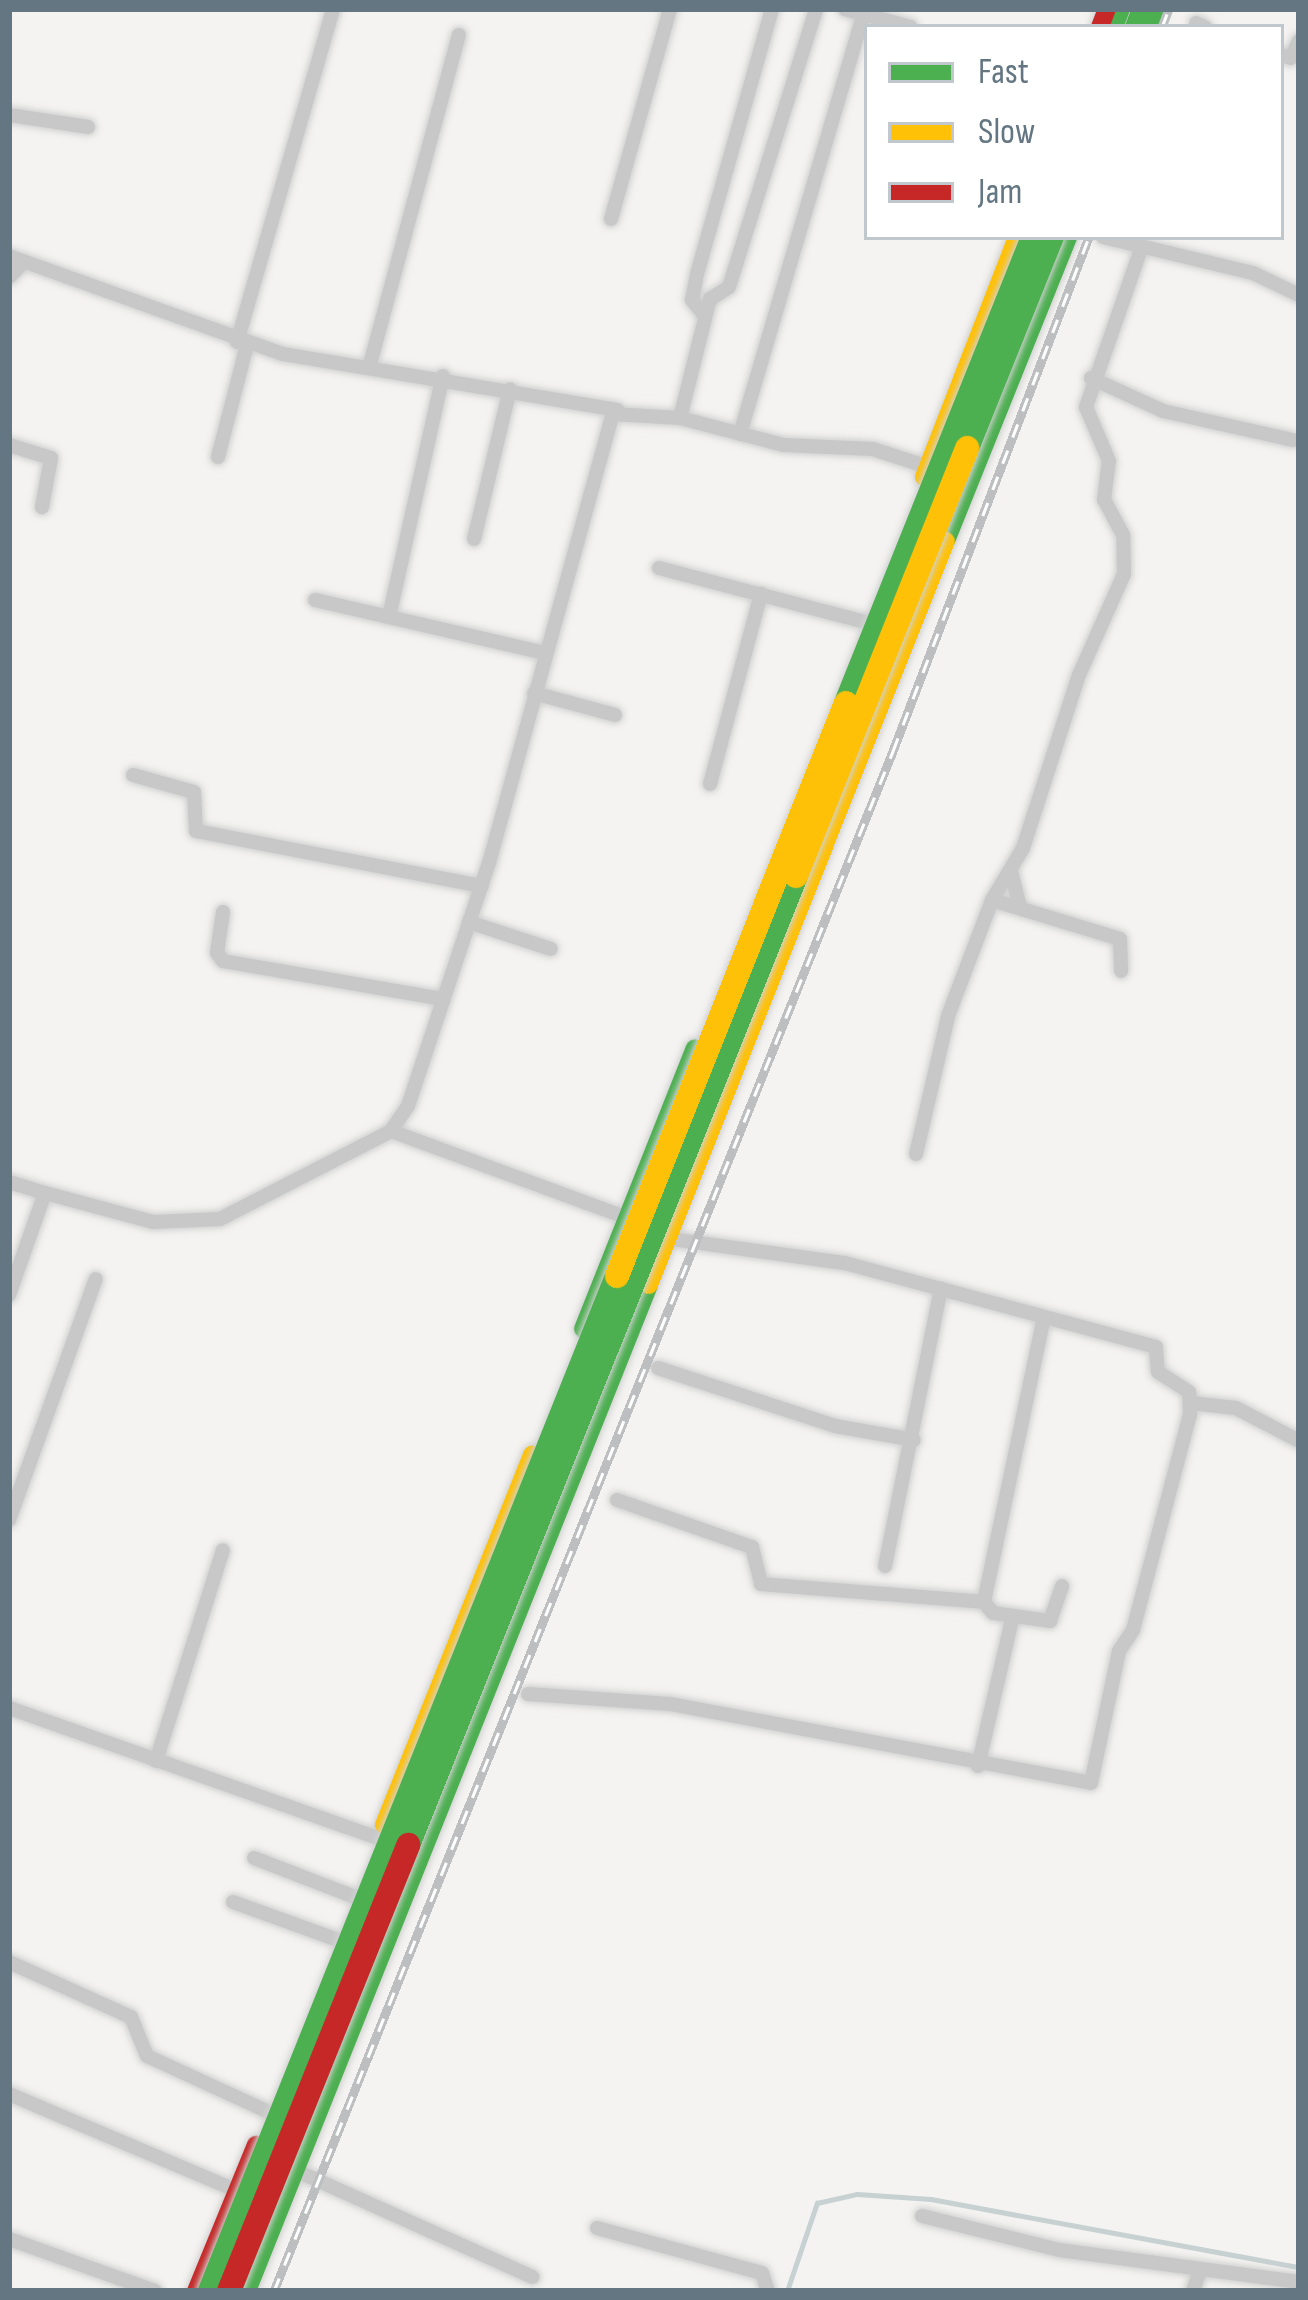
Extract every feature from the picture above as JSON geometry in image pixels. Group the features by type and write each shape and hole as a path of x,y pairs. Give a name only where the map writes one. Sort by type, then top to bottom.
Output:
{"main road":[{"path":"196,2291 868,623 1016,240"},
{"path":"210,2291 1032,240"},
{"path":"229,2291 1051,240"},
{"path":"247,2291 1067,240"},
{"path":"954,398 999,416"},
{"path":"601,1284 645,1300"}],"street":[{"path":"218,457 242,344 333,9"},
{"path":"611,219 670,9"},
{"path":"705,316 692,300 697,274 772,9"},
{"path":"680,418 710,298 729,287 817,9"},
{"path":"845,9 900,24"},
{"path":"740,434 864,14"},
{"path":"370,368 459,35"},
{"path":"9,115 88,127"},
{"path":"1112,240 1253,273 1299,295"},
{"path":"916,1154 944,1028 992,900 1011,871 1124,574 1123,535 1104,500 1109,460 1087,416 1091,378 1141,249"},
{"path":"9,277 16,260 242,344 680,418 740,434 873,449 928,467"},
{"path":"389,617 442,376"},
{"path":"1091,378 1151,407 1293,440"},
{"path":"474,539 510,389"},
{"path":"9,1182 153,1222 220,1220 391,1131 408,1106 482,886 544,653 617,410"},
{"path":"9,445 51,458 42,507"},
{"path":"659,568 868,623"},
{"path":"710,784 761,594"},
{"path":"315,600 544,653"},
{"path":"534,693 615,715"},
{"path":"133,775 194,792 200,832 482,886"},
{"path":"1011,871 1020,908"},
{"path":"992,900 1120,939 1121,970"},
{"path":"224,912 217,952 223,962 444,999"},
{"path":"470,922 551,949"},
{"path":"391,1131 627,1218"},
{"path":"9,1295 45,1193"},
{"path":"528,1694 670,1704 978,1766 1091,1783 1119,1651 1133,1630 1191,1402 1186,1387 1158,1372 1152,1343 822,1258 670,1239"},
{"path":"9,1520 97,1279"},
{"path":"885,1566 941,1289"},
{"path":"984,1602 1044,1317"},
{"path":"658,1368 835,1426 914,1440"},
{"path":"1191,1402 1236,1408 1299,1441"},
{"path":"616,1500 752,1547 760,1584 984,1602 1013,1616 1052,1621 1062,1586"},
{"path":"156,1761 223,1550"},
{"path":"978,1766 1013,1616"},
{"path":"9,1708 379,1838"},
{"path":"254,1858 401,1915"},
{"path":"233,1902 338,1940"},
{"path":"9,1962 145,2022 147,2056 269,2111"},
{"path":"9,2094 237,2191"},
{"path":"298,2172 533,2277"},
{"path":"922,2216 1059,2249 1299,2286"},
{"path":"597,2228 762,2273 768,2291"},
{"path":"9,2240 155,2291"},
{"path":"1193,2291 1200,2271"}],"waterway":[{"path":"787,2291 817,2203 857,2194 931,2199 1299,2267"}],"railway":[{"path":"1163,24 1169,9"},
{"path":"274,2291 893,751 1088,240"}],"traffic: fast":[{"path":"1115,24 1121,9"},
{"path":"1135,24 1141,9"},
{"path":"1150,24 1156,9"},
{"path":"846,703 1032,240"},
{"path":"967,448 1051,240"},
{"path":"946,541 1067,240"},
{"path":"408,1845 796,876"},
{"path":"583,1329 695,1048"},
{"path":"210,2291 617,1276"},
{"path":"247,2291 649,1285"}],"traffic: slow":[{"path":"924,477 1016,240"},
{"path":"796,876 967,448"},
{"path":"649,1285 946,541"},
{"path":"617,1276 846,703"},
{"path":"384,1825 532,1455"}],"traffic: jam":[{"path":"1101,24 1107,9"},
{"path":"229,2291 408,1845"},
{"path":"196,2291 256,2145"}]}
